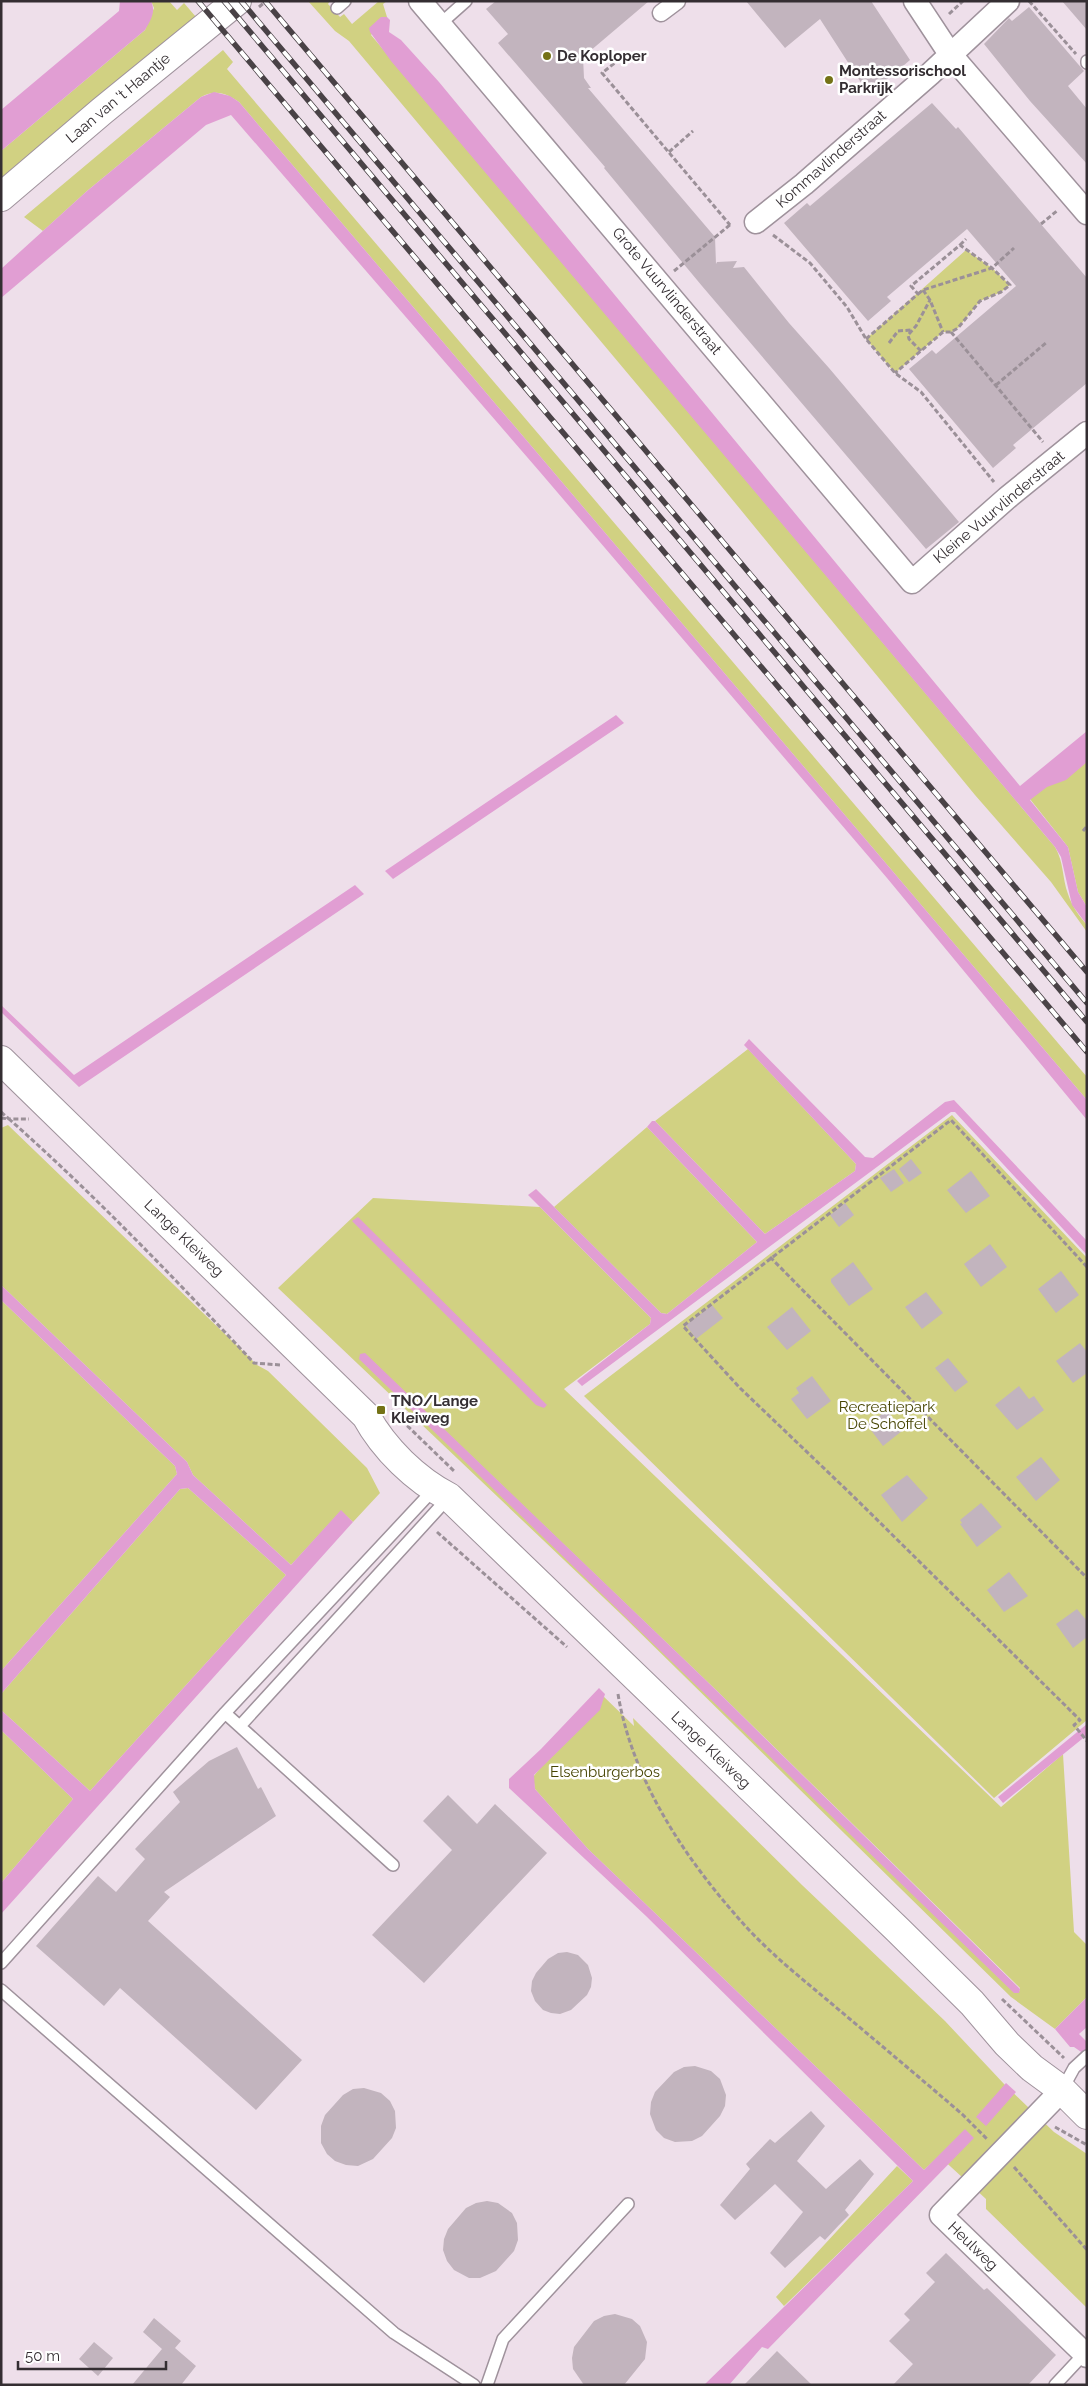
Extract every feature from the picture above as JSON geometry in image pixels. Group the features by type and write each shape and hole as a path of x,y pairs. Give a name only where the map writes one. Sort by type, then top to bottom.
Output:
{"street":[{"name":"Laan van 't Haantje","path":"1,197 102,111 237,1"},
{"name":"Grote Vuurvlinderstraat","path":"420,1 912,582"},
{"path":"661,13 677,1"},
{"path":"915,1 950,54 1082,198"},
{"name":"Kommavlinderstraat","path":"754,218 804,184 930,74 1008,1"},
{"name":"Kleine Vuurvlinderstraat","path":"912,582 1007,498 1087,433"},
{"name":"Lange Kleiweg","path":"1,1060 366,1416 386,1426 442,1489 972,2003 1007,2044 1032,2068 1062,2090 1087,2115"},
{"name":"Heulweg","path":"1062,2090 941,2215 1086,2355"}],"lane":[{"path":"439,25 466,1"},
{"path":"240,1726 426,1522 442,1489"},
{"path":"1,1963 224,1713 442,1489"},
{"path":"224,1713 393,1865"},
{"path":"1,1990 394,2333 474,2385"},
{"path":"1062,2090 1074,2068 1086,2056"},
{"path":"487,2385 503,2339 628,2204"},
{"path":"1055,2385 1086,2355"}],"path":[{"path":"1029,1 1080,60 1087,62"},
{"path":"626,54 602,73 730,225"},
{"path":"668,152 693,131"},
{"path":"660,283 730,225 754,218 810,263 847,307 866,339 894,373 920,392 1007,498"},
{"path":"918,294 910,286 966,239"},
{"path":"894,373 943,332 951,332 958,328 980,301 1001,292 1010,285 992,268 960,245"},
{"path":"866,339 923,290 992,268 1014,248"},
{"path":"923,290 930,300 943,332"},
{"path":"921,351 908,339 908,335 916,326 930,300"},
{"path":"889,342 898,331 911,330"},
{"path":"951,332 1056,458"},
{"path":"996,385 1047,342"},
{"path":"1083,831 1087,826"},
{"path":"1,1112 82,1185 178,1282 254,1363 281,1365 288,1372"},
{"path":"1,1118 9,1120"},
{"path":"1086,1740 1074,1725 1080,1720 853,1496 740,1388 682,1326 952,1120 1087,1267"},
{"path":"770,1257 1087,1578"},
{"path":"426,1522 573,1652"},
{"path":"617,1690 625,1726 655,1801 690,1855 740,1921 797,1975 962,2114 1001,2153 1087,2250"}],"green space":[{"path":"151,1 169,1 177,10 184,3 196,17 1,183 1,151 145,30 154,8"},
{"path":"308,1 330,1 328,4 340,17 344,14 352,24 379,1 387,1 383,4 387,17 371,35 1055,847 1060,858 1066,888 1076,911 1087,925 1087,932 1051,882 975,795 676,431 349,41 335,31"},
{"path":"223,50 233,62 227,69 1087,1077 1087,1100 239,102 221,93 211,93 201,97 87,191 43,231 24,217"},
{"path":"966,250 992,268 1010,285 1001,292 980,301 958,328 951,332 943,332 895,373 866,339"},
{"path":"1087,743 1087,907 1078,892 1068,847 1026,794"},
{"path":"748,1049 856,1164 855,1171 765,1234 655,1121"},
{"name":"Recreatiepark De Schoffel","path":"952,1115 1087,1258 1087,1720 994,1798 584,1396"},
{"path":"8,1125 257,1365 268,1371 367,1468 380,1493 353,1522 341,1511 291,1565 193,1475 187,1462 1,1285 1,1128"},
{"path":"647,1127 757,1242 667,1314 661,1313 554,1207"},
{"path":"373,1198 540,1207 651,1318 650,1324 564,1389 1001,1807 1063,1754 1074,1932 1087,1945 1087,1997 1055,2029 1011,1997 624,1617 278,1288","holes":["360,1354 365,1354 716,1690 1020,1988 1019,1992"]},
{"path":"1,1300 175,1466 177,1474 1,1671"},
{"path":"188,1488 286,1575 90,1791 1,1710 1,1694 180,1489"},
{"name":"Elsenburgerbos","path":"600,1693 634,1726 633,1718 802,1885 945,2021 1005,2085 1054,2132 1087,2154 1087,2308 986,2209 986,2199 939,2156 924,2170 588,1849 535,1789 533,1777"},
{"path":"1,1730 73,1799 1,1883"},
{"path":"897,2166 913,2181 784,2306 776,2297"}],"shaded area":[{"path":"120,1 151,1 153,12 145,30 1,151 1,110 119,11"},
{"path":"381,17 387,17 390,20 389,32 401,40 439,82 1020,786 1087,731 1087,762 1066,780 1047,787 1030,800 1068,847 1078,892 1087,907 1087,925 1072,905 1061,857 1055,847 391,61 369,28"},
{"path":"214,92 230,96 239,102 1087,1100 1087,1120 887,878 540,472 231,115 206,125 1,298 1,269 87,191 201,97"},
{"path":"616,715 624,723 393,879 385,871"},
{"path":"355,885 364,894 79,1087 1,1012 1,1005 74,1075"},
{"path":"749,1039 865,1157 873,1158 945,1102 954,1100 1087,1241 1087,1255 955,1112 951,1112 582,1386 577,1381 650,1324 651,1318 528,1195 536,1189 661,1313 667,1314 757,1242 647,1127 652,1121 655,1121 765,1234 855,1171 856,1164 744,1045"},
{"path":"358,1217 547,1405 544,1408 536,1405 352,1221"},
{"path":"1,1285 187,1462 193,1475 291,1565 341,1510 353,1522 1,1914 1,1883 73,1799 1,1730 1,1710 90,1791 286,1575 188,1488 180,1489 1,1694 1,1671 177,1474 175,1466 1,1300"},
{"path":"365,1353 716,1690 1020,1989 1019,1993 1014,1993 359,1359 360,1354"},
{"path":"599,1688 605,1694 600,1710 534,1775 535,1789 588,1849 924,2170 965,2129 974,2138 768,2349 762,2347 729,2385 704,2385 913,2181 646,1916 509,1788 509,1779 541,1749"},
{"path":"1087,1724 1087,1735 1003,1803 998,1797"},
{"path":"1087,1997 1087,2027 1079,2034 1087,2042 1087,2056 1074,2047 1070,2047 1055,2029"},
{"path":"1006,2083 1016,2092 986,2126 976,2117"}],"building":[{"path":"496,1 649,1 583,57 584,78 591,88 588,88 715,237 716,264 717,262 737,261 733,268 744,267 789,323 959,522 926,549 702,286 605,167 498,43 508,34 486,9"},
{"path":"746,1 871,1 910,60 869,95 820,19 785,48"},
{"path":"1062,1 1087,1 1087,30"},
{"path":"1029,7 1084,71 1068,86 1087,109 1087,164 1030,101 984,44 1009,18 1012,21"},
{"path":"932,103 956,129 958,127 1087,278 1087,383 1013,445 1016,448 993,468 909,369 932,350 936,354 1016,286 967,229 887,297 891,301 868,321 784,223 807,203 810,206"},
{"path":"911,1159 922,1173 909,1182 899,1169"},
{"path":"894,1169 904,1183 891,1192 880,1178"},
{"path":"971,1171 990,1196 966,1213 947,1190"},
{"path":"845,1203 854,1215 839,1227 830,1215"},
{"path":"990,1244 1007,1267 981,1287 964,1264"},
{"path":"853,1262 873,1289 849,1306 831,1282 831,1279"},
{"path":"1061,1271 1079,1295 1056,1313 1038,1289"},
{"path":"926,1292 943,1313 922,1329 905,1307"},
{"path":"712,1305 723,1318 696,1339 686,1325"},
{"path":"792,1307 811,1331 787,1350 767,1327"},
{"path":"1080,1343 1087,1352 1087,1373 1073,1383 1056,1361"},
{"path":"948,1358 968,1382 955,1392 935,1368"},
{"path":"812,1376 831,1401 807,1419 791,1399 799,1393 796,1388"},
{"path":"1019,1386 1029,1399 1034,1396 1044,1410 1017,1430 995,1405"},
{"path":"887,1410 902,1431 883,1446 867,1425"},
{"path":"1041,1457 1060,1480 1036,1501 1016,1477"},
{"path":"907,1475 928,1498 902,1522 881,1495"},
{"path":"981,1503 1002,1527 977,1547 960,1524 962,1523 960,1520"},
{"path":"1009,1572 1028,1596 1004,1612 987,1590"},
{"path":"1077,1609 1087,1621 1087,1637 1073,1648 1056,1624"},
{"path":"237,1747 258,1789 261,1787 276,1816 164,1892 170,1897 148,1921 302,2060 256,2110 120,1988 104,2006 36,1946 98,1876 116,1892 145,1859 135,1849 180,1802 173,1792 209,1761"},
{"path":"448,1795 477,1824 495,1804 547,1853 424,1983 372,1935 452,1850 423,1821"},
{"path":"567,1952 578,1955 588,1965 592,1978 591,1987 587,1995 571,2010 560,2014 551,2013 543,2010 535,2001 531,1991 532,1981 548,1959 558,1953"},
{"path":"695,2066 711,2071 720,2079 726,2095 725,2106 720,2116 702,2136 692,2141 675,2142 664,2138 656,2130 650,2114 651,2102 655,2092 674,2072 684,2067"},
{"path":"364,2088 381,2093 390,2101 395,2111 396,2128 392,2138 373,2159 358,2166 346,2165 335,2161 327,2154 321,2143 321,2126 325,2115 343,2095 353,2089"},
{"path":"811,2111 825,2126 797,2161 826,2189 860,2159 874,2174 845,2210 849,2215 825,2240 820,2236 785,2268 770,2253 803,2212 775,2184 735,2220 720,2205 750,2169 746,2164 770,2139 775,2143"},
{"path":"487,2201 498,2203 512,2213 517,2223 518,2240 514,2251 496,2271 480,2278 469,2278 454,2270 447,2261 443,2250 444,2239 448,2229 466,2208 476,2203"},
{"path":"946,2253 984,2290 987,2288 1056,2355 1028,2385 893,2385 913,2364 889,2341 910,2320 904,2314 935,2282 926,2273"},
{"path":"615,2314 632,2319 640,2326 647,2342 645,2359 624,2385 584,2385 573,2369 574,2347 594,2321 604,2316"},
{"path":"154,2318 181,2341 175,2348 196,2366 181,2385 132,2385 162,2349 143,2332"},
{"path":"94,2342 113,2358 98,2376 79,2359"},
{"path":"777,2351 812,2385 744,2385"}],"railway":[{"path":"198,1 1087,1052"},
{"path":"224,1 1087,1022"},
{"path":"241,1 1087,1003"},
{"path":"265,1 1087,972"}],"place":[{"name":"De Koploper","path":"547,56"},
{"name":"Montessorischool Parkrijk","path":"829,80"},
{"name":"TNO/Lange Kleiweg","path":"381,1410"}]}
